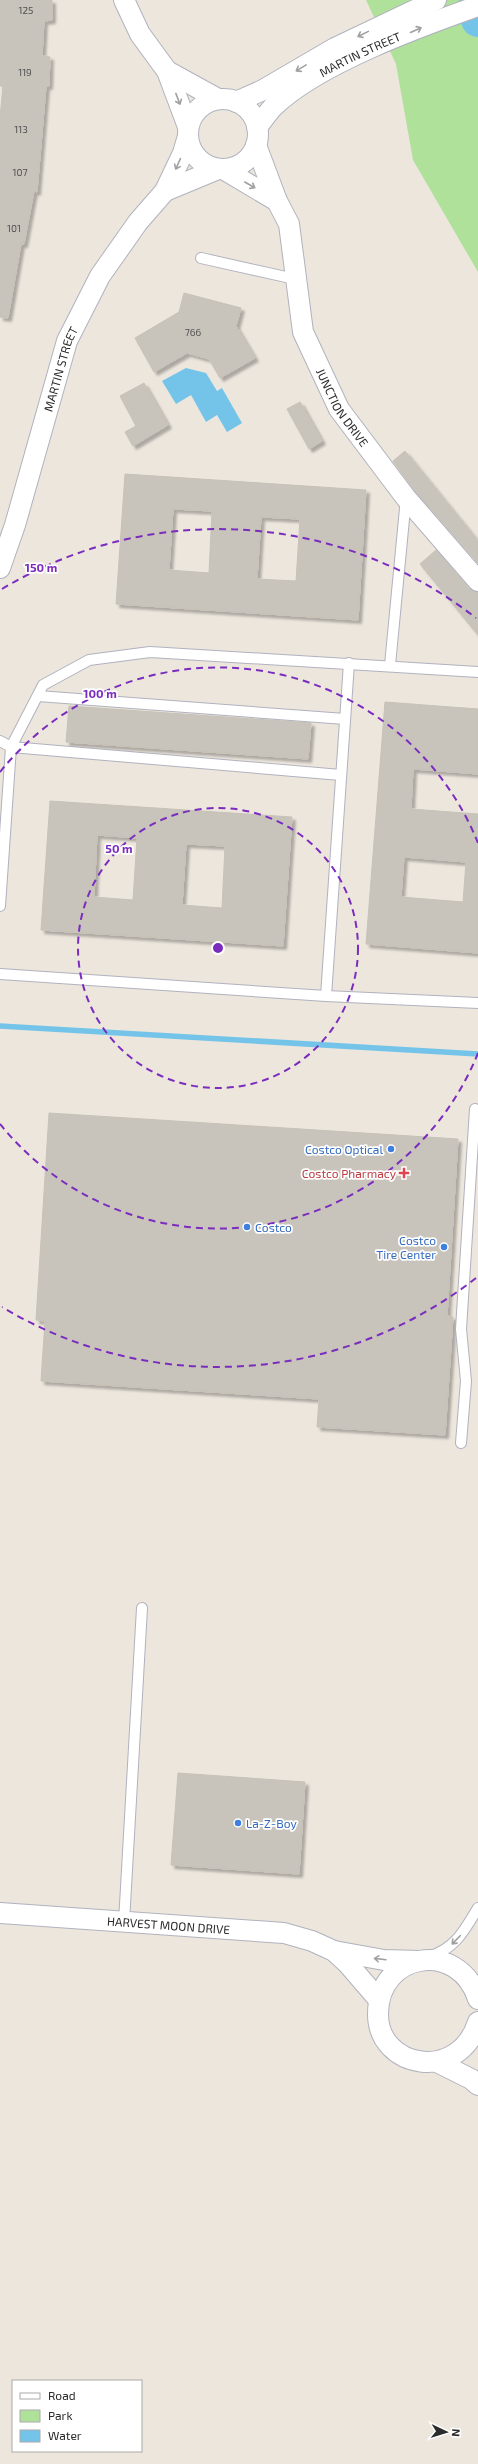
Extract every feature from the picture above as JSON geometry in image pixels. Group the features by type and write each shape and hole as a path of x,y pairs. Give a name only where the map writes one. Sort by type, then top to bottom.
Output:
{"street":[{"path":"124,0 140,34 167,71 188,132 191,148 197,158 206,165 220,169 278,201"},
{"name":"MARTIN STREET","path":"227,100 263,90 338,55 436,0"},
{"name":"MARTIN STREET","path":"257,136 274,106 338,55 478,6"},
{"path":"167,71 227,100 253,116 257,136 249,158 237,166 220,169"},
{"path":"188,132 191,119 202,106 227,100"},
{"name":"MARTIN STREET","path":"0,568 15,525 67,341 100,276 138,222 165,191 183,153 188,132"},
{"name":"JUNCTION DRIVE","path":"257,136 278,201 289,224 303,332 339,409 406,498 478,581"},
{"name":"MARTIN STREET","path":"165,191 220,169"},
{"name":"HARVEST MOON DRIVE","path":"0,1914 284,1933 312,1941 334,1951 384,1960 439,1961 458,1969 468,1978 478,1999"},
{"name":"HARVEST MOON DRIVE","path":"334,1951 348,1964 379,2000"},
{"path":"419,1961 405,1966 393,1974 384,1986 379,2000 378,2016 382,2032 391,2046 404,2056 420,2062 437,2062 452,2057 465,2047 474,2034 478,2022"},
{"path":"437,2062 470,2079 478,2085"}],"lane":[{"path":"201,258 295,279"},
{"path":"390,666 406,498"},
{"path":"0,906 11,747 44,685 89,660 150,652 478,672"},
{"path":"326,996 349,663"},
{"path":"38,696 345,719"},
{"path":"0,741 11,747 341,775"},
{"path":"0,974 326,996 478,1003"},
{"path":"461,1444 466,1381 461,1329 475,1109"},
{"path":"124,1922 142,1608"},
{"path":"419,1961 445,1951 460,1937 478,1908"}],"green space":[{"path":"366,0 478,0 478,272 413,160 396,64"}],"water":[{"path":"186,368 206,373 217,391 222,388 242,423 227,432 217,415 206,422 191,395 176,404 162,381"}],"building":[{"path":"0,0 52,0 52,20 44,21 42,56 50,57 49,86 46,86 37,192 34,191 24,244 21,244 8,318 0,317 0,117 3,86 0,86"},
{"path":"184,293 241,308 236,326 255,358 220,378 209,359 187,353 154,372 135,338 179,312"},
{"path":"144,383 168,425 133,446 125,432 136,426 120,396"},
{"path":"300,402 322,441 309,449 287,409"},
{"path":"405,451 478,541 478,563 415,491 393,461"},
{"path":"125,474 366,490 358,620 116,604","holes":["173,509 212,511 209,573 169,570","261,517 300,519 296,581 257,579"]},
{"path":"436,550 469,589 478,592 478,635 420,564"},
{"path":"385,702 478,709 478,774 413,769 411,809 478,814 478,953 366,944","holes":["404,857 466,862 463,902 401,897"]},
{"path":"69,706 311,723 308,759 66,742"},
{"path":"50,801 292,817 283,946 41,930","holes":["97,835 137,838 133,900 94,897","186,844 225,846 222,908 182,905"]},
{"name":"Costco","path":"49,1113 458,1139 447,1316 453,1317 445,1435 317,1427 319,1399 41,1381 45,1321 36,1320"},
{"name":"La-Z-Boy","path":"178,1773 305,1782 299,1874 171,1865"}],"waterway":[{"path":"476,0 478,20"},
{"path":"0,1026 478,1054"}],"place":[{"name":"Costco Optical","path":"391,1149"},
{"name":"Costco Pharmacy","path":"404,1173"},
{"name":"Costco","path":"247,1227"},
{"name":"Costco Tire Center","path":"444,1247"},
{"name":"La-Z-Boy","path":"238,1823"}]}
